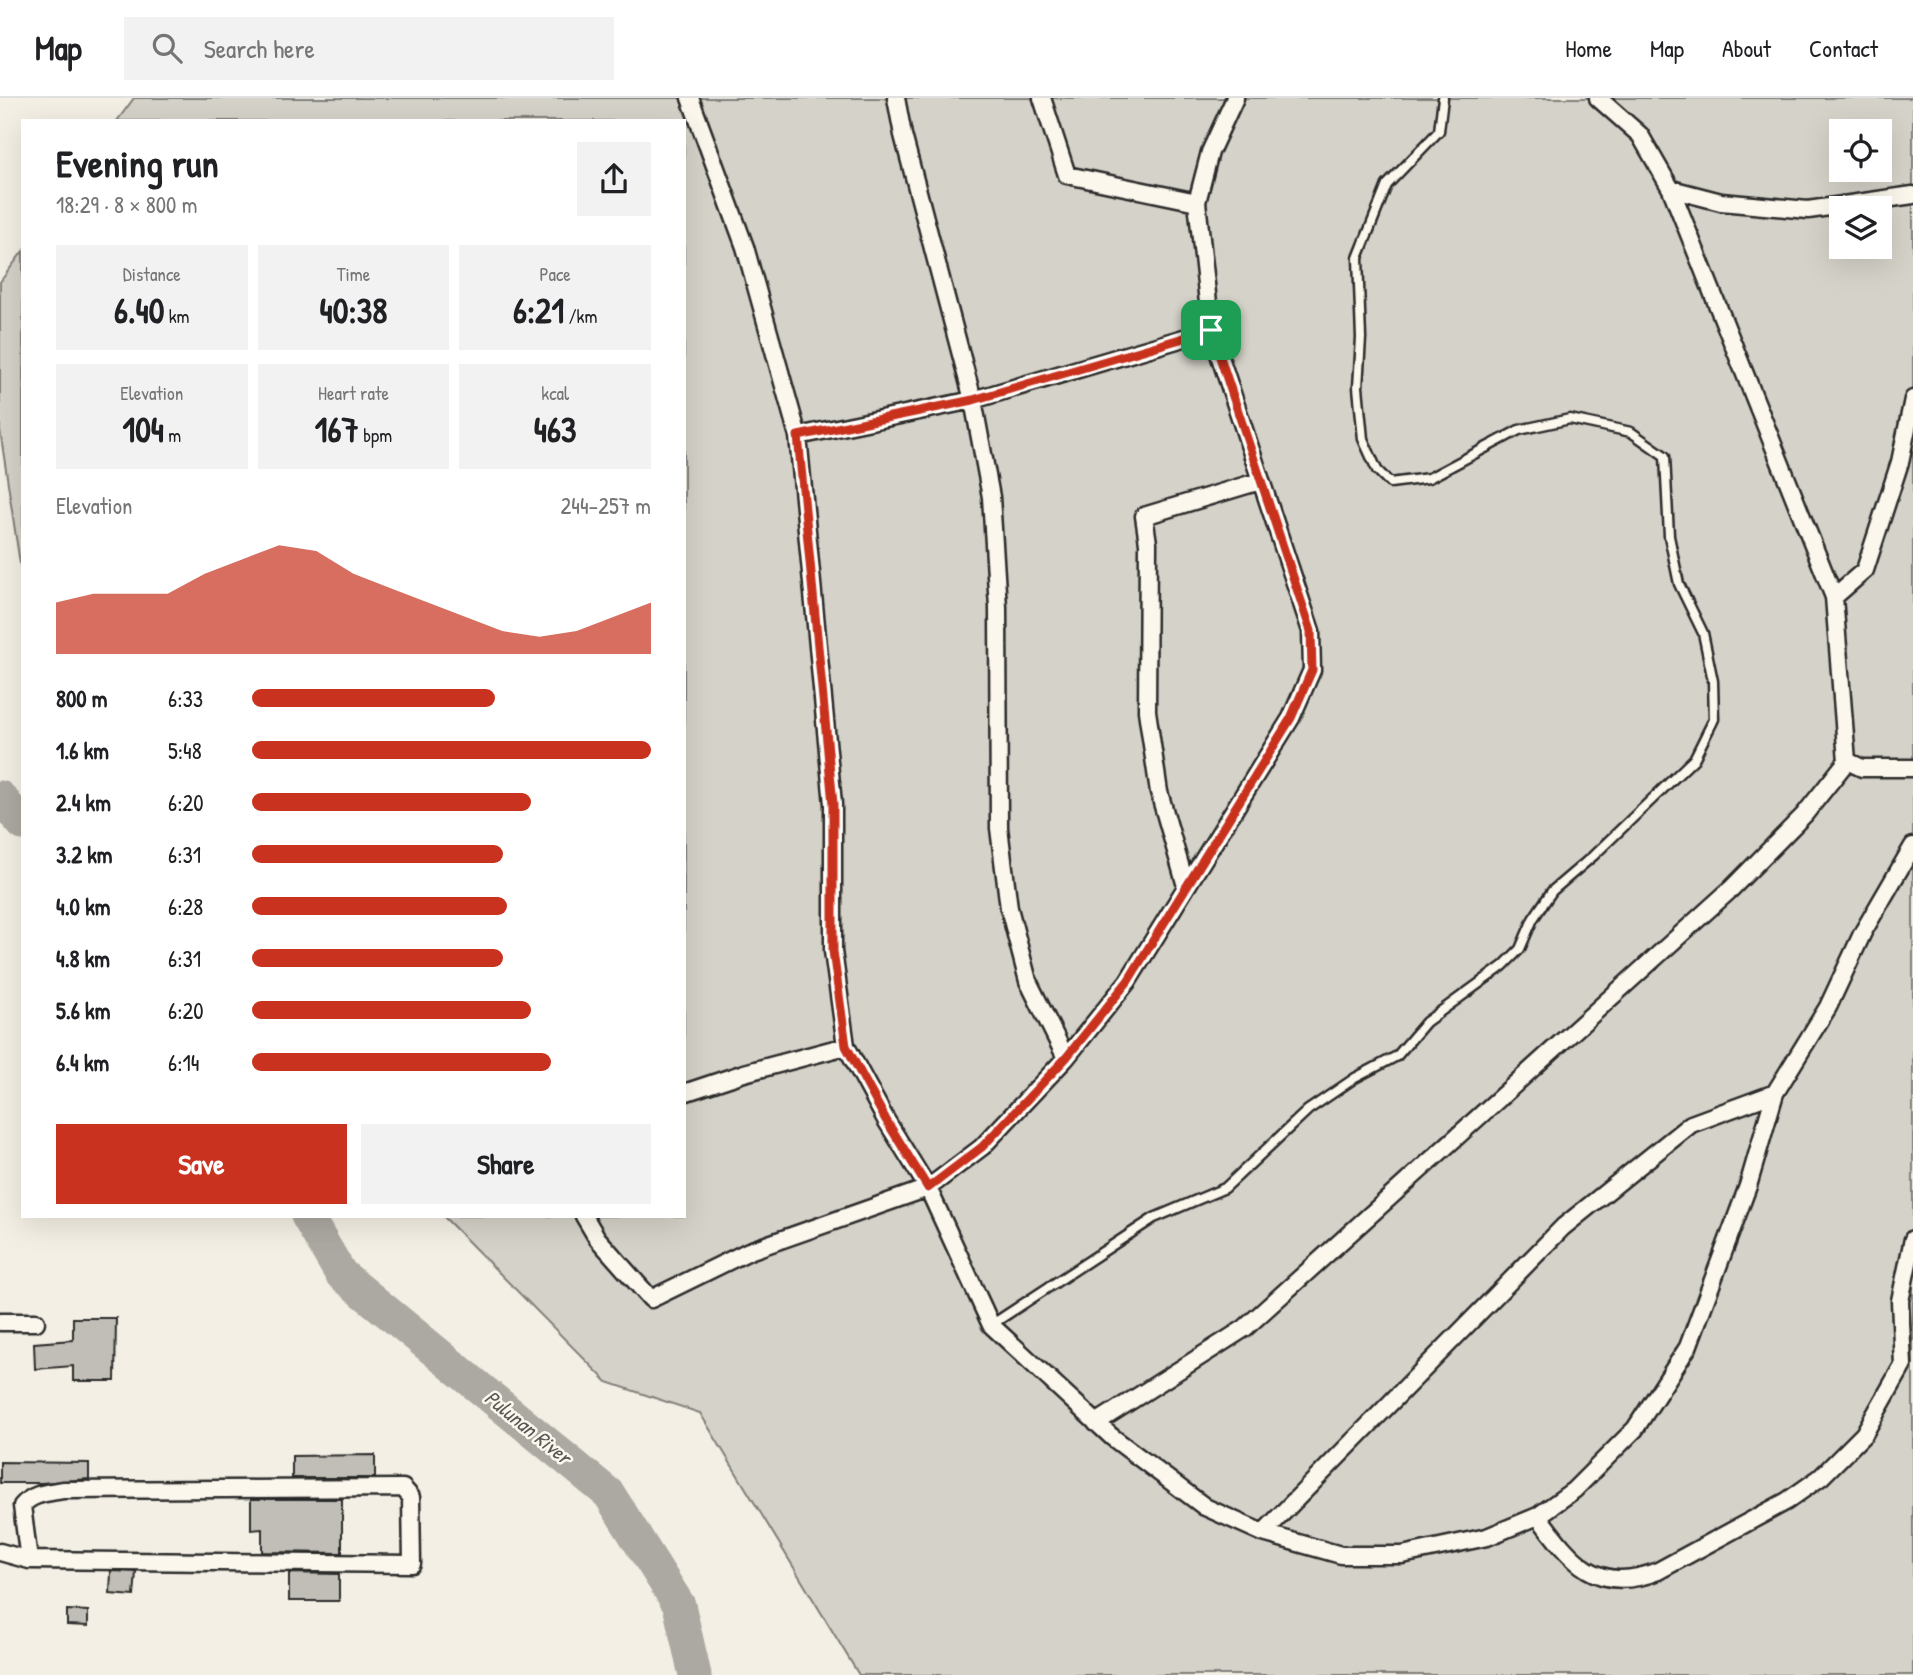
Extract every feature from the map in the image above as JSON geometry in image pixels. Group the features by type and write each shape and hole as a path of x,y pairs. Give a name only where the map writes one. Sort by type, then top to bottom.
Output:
{"street":[{"path":"690,98 745,247 798,436 833,804 833,951 846,1046 886,1120 928,1188 991,1325 1096,1423 1205,1507 1263,1533 1341,1555 1402,1555 1487,1537 1538,1516 1574,1490 1635,1429 1688,1347 1748,1186 1774,1093 1828,1007 1863,932 1913,846"},
{"path":"896,98 973,400 990,497 998,607 999,828 1009,908 1028,981 1066,1058"},
{"path":"1042,98 1067,175 1197,202"},
{"path":"585,1218 597,1238 651,1299 749,1251 928,1188 982,1147 1066,1058 1128,981 1291,718 1312,670 1311,631 1211,330 1197,202 1210,152 1235,98"},
{"path":"1096,1423 1245,1328 1731,889 1804,815 1847,761 1834,597 1671,189 1640,135 1598,98"},
{"path":"1671,189 1721,202 1808,210 1913,195"},
{"path":"798,436 973,400 1211,330"},
{"path":"1834,597 1865,570 1900,462 1913,399"},
{"path":"1186,886 1159,792 1147,711 1148,543 1144,516 1260,481"},
{"path":"1847,761 1863,768 1913,768"},
{"path":"686,1092 744,1073 846,1046"},
{"path":"1263,1533 1563,1227 1691,1124 1774,1093"},
{"path":"1538,1516 1565,1553 1580,1567 1611,1580 1637,1579 1658,1571 1787,1501 1821,1477 1864,1434 1903,1365 1900,1301 1913,1240"},
{"path":"0,1322 36,1322"},
{"path":"0,1552 29,1560 412,1564 411,1497 402,1488 51,1492 27,1499 23,1506 29,1560"}],"lane":[{"path":"991,1325 1154,1218 1225,1188 1308,1110 1355,1078 1396,1056 1426,1022 1503,966 1520,949 1533,919 1552,891 1694,759 1714,719 1713,681 1703,633 1679,584 1670,536 1665,456 1631,432 1570,419 1519,430 1429,478 1390,483 1377,470 1363,439 1358,387 1361,338 1358,258 1387,185 1439,131 1443,98"}],"shaded area":[{"path":"134,98 1913,98 1913,1675 859,1675 700,1413 607,1382 445,1218 686,1218 686,119 118,119"},
{"path":"21,254 21,571 0,430 0,282"}],"building":[{"path":"73,1318 116,1318 115,1381 73,1381 73,1366 35,1369 34,1343 73,1340"},
{"path":"375,1455 375,1478 292,1478 292,1456"},
{"path":"0,1462 89,1463 89,1479 0,1483"},
{"path":"251,1499 342,1499 342,1553 262,1552 262,1529 251,1530"},
{"path":"111,1571 136,1572 134,1596 110,1594"},
{"path":"289,1573 339,1574 339,1601 289,1601"},
{"path":"67,1610 88,1611 88,1626 67,1625"}],"waterway":[{"name":"Pulunan River","path":"0,797 21,822"},
{"name":"Pulunan River","path":"308,1218 341,1274 609,1494 679,1605 695,1675"}],"route":[{"path":"1211,330 1311,631 1312,670 1291,718 1128,981 1066,1058 982,1147 928,1188 886,1120 846,1046 833,951 833,804 798,436 973,400 1211,330"}]}
